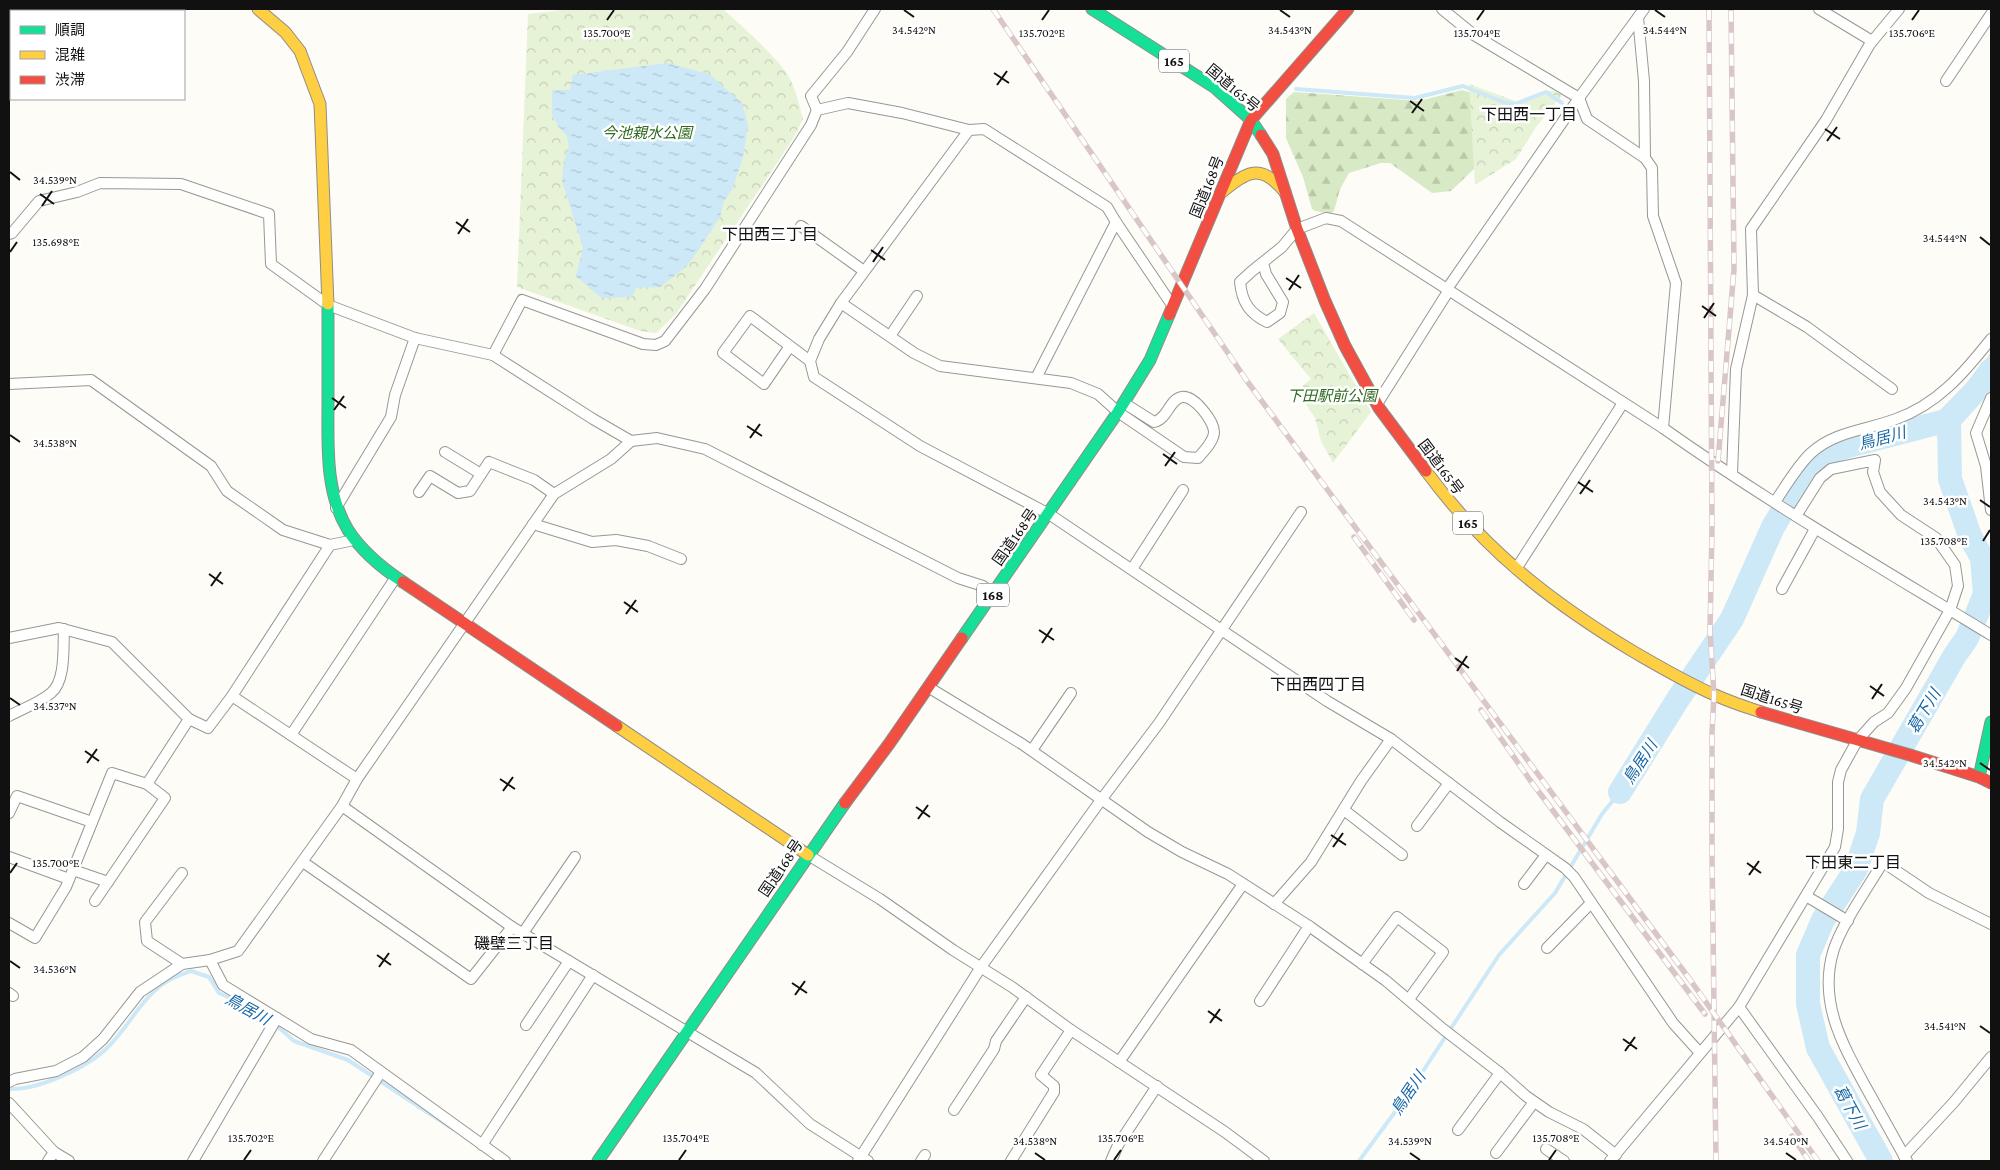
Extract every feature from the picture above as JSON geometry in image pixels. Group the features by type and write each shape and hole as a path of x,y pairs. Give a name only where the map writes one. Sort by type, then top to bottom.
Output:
{"main road":[{"path":"258,9 285,32 300,51 320,104 328,305 328,463 331,489 336,508 354,540 373,561 396,577 808,855"},
{"name":"国道165号","path":"1092,9 1214,87 1251,120 1273,154 1297,228 1324,301 1345,346 1377,404 1446,499 1516,570 1591,626 1696,686 1774,717 1910,755 1979,778 1991,784"},
{"name":"国道168号","path":"598,1161 808,855 993,595 1121,408 1150,360 1251,120 1348,9"},
{"path":"1222,192 1246,174 1256,173 1278,182 1285,192"},
{"path":"1979,778 1991,722"}],"street":[{"path":"493,355 522,300 643,344 656,344 665,341 710,281 811,125 817,110 811,96 846,52 875,9"},
{"path":"1442,9 1474,34 1579,98 1587,119 1645,158 1652,168 1653,216 1676,283 1663,428"},
{"path":"1818,9 1872,41"},
{"path":"1732,474 1736,369 1753,295 1751,229 1826,120 1872,41 1899,9"},
{"path":"1377,404 1448,290 1579,98 1641,13"},
{"path":"1641,13 1645,158"},
{"path":"1946,82 1991,14"},
{"path":"817,110 848,104 902,113 970,130 984,129 1107,207 1172,305"},
{"path":"970,130 841,303 819,339 810,361 814,377 920,446 1049,514 1343,712 1391,739 1565,868 1574,877 1673,1023 1700,1053"},
{"path":"9,234 12,234 39,201 76,192 100,183 182,184 269,214 271,264 328,305 416,338 493,355 631,441 657,438 705,449 958,578 982,586 993,595"},
{"path":"1263,263 1266,274 1283,302 1280,313 1267,322 1256,316 1242,297 1240,282 1252,270 1282,247 1297,228 1326,218 1341,221 1663,428 1815,529 1991,635"},
{"path":"1036,378 1116,222"},
{"path":"800,226 864,271"},
{"path":"1753,295 1807,326 1892,389"},
{"path":"890,336 917,296"},
{"path":"841,303 914,353 940,366 1071,383 1098,394 1121,408 1184,457 1198,458 1212,439 1214,430 1212,423 1191,398 1181,397 1160,421 1154,422 1121,408"},
{"path":"790,346 764,384 723,353 750,316 790,346 810,361"},
{"path":"336,508 391,417 395,395 416,338"},
{"path":"1775,502 1810,454 1825,442 1851,431 1894,420 1918,410 1944,393 1965,373 1991,339"},
{"path":"9,384 91,380 211,466 228,491 283,530 330,545 354,540"},
{"path":"1991,398 1976,433 1986,466 1991,510"},
{"path":"1516,570 1623,403"},
{"path":"9,1082 15,1079 56,1071 83,1057 103,1039 140,992 182,964 210,960 238,951 342,806 357,779 554,494 612,459 631,441"},
{"path":"445,452 481,474"},
{"path":"928,687 1032,750 1101,800 1167,844 1221,870 1309,926 1409,999 1443,1029 1534,1102 1584,1129 1613,1158 1739,1007 1806,896 1835,847 1838,829 1838,782 1841,770 1874,722 1888,713 1906,688 1950,610 1958,586 1955,565 1936,538 1901,515 1880,492 1873,472 1875,460 1831,469 1820,478 1796,516"},
{"path":"419,492 430,476 458,494 470,490 489,462 534,480 554,494"},
{"path":"1132,569 1183,490"},
{"path":"342,806 512,927 756,1073 810,1124 862,1160 981,968 1101,800 1159,723 1301,512"},
{"path":"533,524 592,542 616,540 648,546 681,559"},
{"path":"1782,589 1815,529"},
{"path":"9,638 59,628 112,642 189,719 208,728 232,696 330,545"},
{"path":"291,735 396,577"},
{"path":"9,716 52,693 62,670 64,629"},
{"path":"1032,750 1071,693"},
{"path":"232,696 357,779"},
{"path":"146,784 189,719"},
{"path":"1274,904 1311,862 1391,739"},
{"path":"9,923 35,938 71,874 112,773 146,784 165,798 95,901"},
{"path":"1416,826 1449,783"},
{"path":"9,813 16,796 92,822"},
{"path":"1344,810 1402,855"},
{"path":"808,855 880,899 953,950 1026,997 1071,1030 1225,1132 1264,1161"},
{"path":"1524,884 1546,855"},
{"path":"9,857 108,882"},
{"path":"522,933 576,857"},
{"path":"303,862 471,979 512,927"},
{"path":"1991,924 1929,892 1883,862 1848,921 1834,949 1828,972 1829,997 1835,1025 1846,1050 1905,1159 1991,1057"},
{"path":"182,873 145,922 146,941 182,964"},
{"path":"1120,1062 1243,884"},
{"path":"1806,896 1848,921"},
{"path":"1547,948 1591,903"},
{"path":"1362,964 1397,917 1443,952 1409,999"},
{"path":"1260,1001 1309,926"},
{"path":"210,960 223,985 311,1039 351,1050 505,1161"},
{"path":"526,1025 569,961"},
{"path":"482,1144 593,975"},
{"path":"954,1110 1026,997"},
{"path":"1739,1007 1818,1117 1847,1161"},
{"path":"193,1161 277,1018"},
{"path":"1011,1161 1054,1092 1054,1086 1041,1075 1071,1030"},
{"path":"323,1161 381,1072"},
{"path":"1458,1130 1500,1073"},
{"path":"1113,1160 1118,1145 1157,1086"},
{"path":"1496,1153 1534,1102"},
{"path":"9,1103 54,1152 69,1161"},
{"path":"1546,1149 1564,1161"},
{"path":"48,1161 54,1152"}],"green space":[{"name":"今池親水公園","path":"570,9 723,9 764,47 786,72 800,107 803,119 793,139 676,314 656,333 640,331 517,287 528,14"},
{"path":"1469,84 1518,102 1552,90 1562,95 1536,127 1516,159 1475,185"},
{"path":"1462,90 1479,95 1477,166 1451,191 1432,193 1390,163 1381,163 1349,173 1340,189 1334,211 1330,214 1312,209 1303,177 1286,138 1286,99 1294,92 1419,101"},
{"name":"下田駅前公園","path":"1314,313 1371,412 1333,463 1321,441 1315,418 1297,390 1311,379 1278,339"}],"water":[{"path":"667,63 709,74 741,102 748,126 743,157 733,188 724,201 720,217 686,267 660,287 636,288 632,297 601,298 576,276 583,248 562,181 564,160 569,147 567,136 558,126 552,115 552,90 570,90 573,75"},
{"path":"1991,353 1991,385 1960,417 1955,432 1937,430 1936,414 1964,386"}],"waterway":[{"path":"1296,89 1415,98 1463,86 1503,102 1515,104 1546,92 1562,103"},
{"name":"葛下川","path":"1881,1161 1818,1048 1808,1004 1808,955 1823,920 1856,869 1868,833 1872,799 1955,655 1967,638 1985,594 1982,558 1970,536 1950,479 1949,420 1979,387 1991,370"},
{"name":"鳥居川","path":"1620,792 1678,699 1732,619 1773,527 1802,479 1821,457 1841,448 1949,420"},
{"name":"鳥居川","path":"1359,1161 1406,1097 1499,955 1555,893 1602,814 1620,792"},
{"name":"鳥居川","path":"9,1089 34,1086 49,1081 63,1076 90,1061 110,1045 150,995 166,982 191,971 209,977 219,993 237,1001 256,1015 276,1025 294,1041 348,1060 453,1129"}],"railway":[{"path":"993,9 1247,381 1691,981 1818,1161"},
{"path":"1709,9 1712,528 1710,631 1714,695 1712,733 1712,855 1716,1161"},
{"path":"1718,461 1734,269 1731,9"},
{"path":"1354,537 1414,620"},
{"path":"1481,710 1530,780 1705,1014"},
{"path":"1792,1136 1809,1161"}],"traffic: fast":[{"path":"1092,9 1214,87 1251,120 1261,135"},
{"path":"328,304 328,452 335,500 348,530 360,545 380,565 403,582"},
{"path":"962,638 1118,412 1150,360 1169,315"},
{"path":"1979,777 1991,722"},
{"path":"598,1161 845,803"}],"traffic: slow":[{"path":"258,9 285,32 300,51 320,104 328,304"},
{"path":"1222,192 1239,179 1254,173 1268,177 1285,192"},
{"path":"1426,471 1471,526 1495,550 1547,594 1634,652 1684,680 1721,698 1761,712"},
{"path":"617,726 808,855"}],"traffic: jam":[{"path":"1169,315 1251,120 1348,9"},
{"path":"1261,135 1273,154 1297,229 1345,346 1379,408 1426,471"},
{"path":"403,582 617,726"},
{"path":"845,803 889,744 962,638"},
{"path":"1761,712 1910,755 1979,777 1991,783"}],"district":[{"name":"下田西一丁目","path":"1529,114"},
{"name":"下田西三丁目","path":"770,234"},
{"name":"下田西四丁目","path":"1318,684"},
{"name":"下田東二丁目","path":"1853,862"},
{"name":"磯壁三丁目","path":"514,943"}]}
